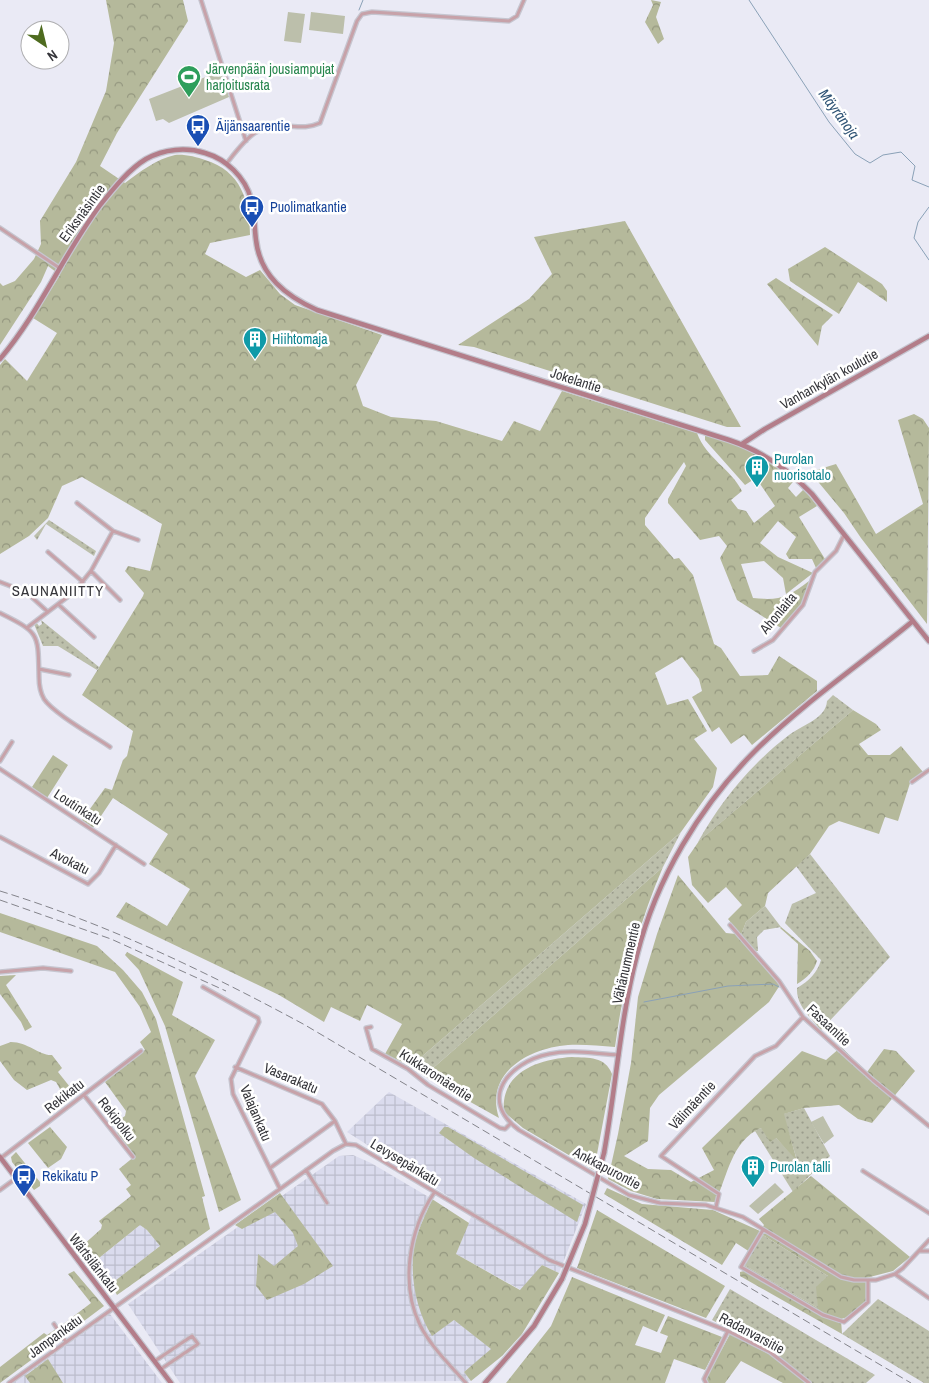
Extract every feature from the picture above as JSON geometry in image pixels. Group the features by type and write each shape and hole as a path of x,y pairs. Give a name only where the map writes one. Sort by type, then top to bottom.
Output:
{"street":[{"path":"201,0 246,140"},
{"path":"226,163 246,140 269,125 304,127 320,123 357,21 362,14 372,12 509,21 514,20 517,16 524,0"},
{"name":"Eriksnäsintie","path":"0,359 21,331 58,267 87,223 110,192 137,165 148,158 165,152 186,150 210,155 226,163"},
{"name":"Jokelantie","path":"226,163 248,190 253,206 258,255 266,271 284,291 297,301 317,310 431,344 742,444 768,457 796,476 929,641"},
{"path":"0,228 58,267"},
{"name":"Vanhankylän koulutie","path":"742,444 929,336"},
{"path":"77,503 113,531 138,540"},
{"path":"28,627 59,605 83,582 113,531"},
{"name":"Ahonlaita","path":"754,652 773,640 803,605 815,572 836,551 844,535"},
{"path":"48,552 83,582"},
{"path":"91,571 120,600"},
{"path":"0,582 26,592 48,612"},
{"path":"59,605 94,637"},
{"path":"0,613 28,627 38,643 40,688 50,706 110,747"},
{"name":"Vähänummentie","path":"485,1383 534,1326 562,1280 585,1224 604,1153 628,993 647,921 661,886 684,843 710,804 755,751 817,698 914,621"},
{"path":"39,669 69,675"},
{"path":"0,761 12,742"},
{"name":"Loutinkatu","path":"0,769 144,864"},
{"path":"912,782 929,770"},
{"name":"Avokatu","path":"0,837 88,884 99,873 116,845"},
{"name":"Fasaanitie","path":"730,925 779,982 803,1017 873,1080 929,1126"},
{"path":"0,972 43,968 71,971"},
{"name":"Valajankatu","path":"203,988 258,1018 259,1022 230,1079 233,1094 280,1189"},
{"name":"Välimäentie","path":"716,1207 719,1194 661,1156 754,1056 776,1046 803,1017"},
{"name":"Kukkaromäentie","path":"371,1027 366,1028 372,1049 408,1069 428,1085 500,1128 505,1130 510,1124"},
{"name":"Rekikatu","path":"0,1157 141,1051"},
{"path":"510,1124 501,1113 498,1105 500,1091 513,1071 525,1063 550,1053 620,1055"},
{"name":"Vasarakatu","path":"235,1066 318,1101 326,1108 335,1121 346,1144"},
{"name":"Rekipolku","path":"84,1095 133,1157"},
{"path":"270,1168 335,1121"},
{"name":"Ankkapurontie","path":"510,1124 628,1195 660,1203 716,1207 743,1217 841,1277 868,1281 895,1274 929,1240"},
{"path":"114,1307 306,1170 346,1144"},
{"name":"Levysepänkatu","path":"346,1144 356,1145 548,1260 707,1322"},
{"name":"Wärtsilänkatu","path":"0,1157 171,1383"},
{"path":"306,1170 327,1203"},
{"path":"863,1171 929,1213"},
{"path":"0,1190 15,1179"},
{"path":"434,1193 412,1241 409,1277 420,1324 434,1346 466,1383"},
{"path":"763,1230 741,1267 823,1315 844,1322 850,1319 868,1302 868,1281"},
{"path":"919,1251 929,1251"},
{"path":"895,1274 929,1298"},
{"name":"Jampankatu","path":"9,1383 114,1307"},
{"name":"Radanvarsitie","path":"707,1322 770,1352 809,1383"},
{"path":"54,1324 66,1342"},
{"path":"706,1383 704,1380 728,1331"},
{"path":"155,1361 192,1336 198,1344 161,1369"}],"shaded area":[{"path":"389,1092 586,1204 559,1273 542,1265 521,1290 456,1254 473,1212 347,1132"},
{"path":"353,1155 371,1163 432,1199 416,1239 432,1335 454,1320 492,1349 464,1372 471,1381 180,1383 128,1304 339,1156"},
{"path":"140,1225 147,1230 160,1246 111,1284 94,1262"},
{"path":"110,1314 162,1383 13,1383"}],"green space":[{"path":"106,0 183,0 188,21 117,133 100,166 125,183 142,170 175,155 186,155 202,159 217,165 227,172 241,189 245,199 250,222 250,235 210,243 205,254 246,277 260,270 280,294 295,305 382,335 356,385 363,406 391,417 436,421 502,441 514,421 540,431 562,391 697,433 706,450 732,476 742,491 731,500 738,509 746,511 754,523 775,506 756,478 745,485 705,440 705,435 741,447 785,471 796,478 788,488 796,497 804,489 817,506 799,517 825,559 816,568 812,559 789,559 786,554 796,537 778,521 760,543 778,557 813,573 786,594 783,578 764,561 741,564 753,598 770,599 783,597 809,581 802,604 781,628 737,600 720,558 727,546 719,536 700,540 668,503 668,499 686,466 684,462 645,518 645,525 674,559 679,558 693,575 714,644 721,648 740,676 768,675 779,656 817,681 817,691 752,745 744,735 731,744 719,727 712,732 692,697 702,691 699,679 682,657 655,673 667,705 688,699 707,731 694,739 717,768 713,787 681,832 411,1066 385,1054 402,1024 367,1005 360,1021 331,1007 324,1022 279,995 116,917 126,902 167,926 190,889 149,864 168,834 113,798 93,828 82,820 105,788 112,790 123,760 127,756 133,731 82,695 143,596 144,593 125,571 128,566 150,571 162,524 82,477 62,486 48,518 29,536 0,554 0,365 5,359 27,381 57,333 33,318 60,275 48,266 41,282 0,345 0,283 3,286 15,281 34,259 41,244 40,221 76,162 106,91 114,43"},
{"path":"651,0 661,2 656,17 664,39 658,44 645,22 653,5"},
{"path":"288,12 305,14 301,43 284,41"},
{"path":"311,12 345,16 343,34 309,30"},
{"name":"Järvenpään jousiampujat harjoitusrata","path":"221,71 229,97 169,123 163,119 156,121 149,99"},
{"path":"625,221 741,427 727,427 474,347 458,345 529,299 552,274 534,237"},
{"path":"825,247 882,284 887,291 887,302 858,282 839,314 790,281 788,269"},
{"path":"776,278 833,315 822,326 818,346 767,284"},
{"path":"914,414 923,419 929,428 927,624 844,513 810,472 836,464 876,534 923,504 898,420"},
{"path":"49,520 96,551 94,556 46,524 37,540 34,536"},
{"path":"41,620 99,667 97,670 58,646 43,646 34,624 36,622 39,626 42,624"},
{"path":"833,695 853,710 698,842 716,812 738,784 775,746 818,717 826,707 827,701"},
{"path":"853,710 876,724 881,730 859,744 868,755 890,755 901,746 923,772 911,780 898,821 885,817 879,834 839,821 829,826 810,854 768,893 765,906 746,922 741,935 728,919 742,905 726,887 708,903 692,885 688,857 699,841"},
{"path":"53,755 68,765 47,798 32,787"},
{"path":"681,832 663,867 424,1076 411,1066"},
{"path":"810,854 890,957 821,1030 801,1005 797,988 812,976 821,960 785,923 792,904 816,893 796,866"},
{"path":"663,867 646,911 627,977 615,1047 568,1045 539,1051 525,1058 513,1066 504,1076 498,1088 496,1102 499,1118 424,1076"},
{"path":"678,875 726,933 736,934 780,985 769,1002 659,1095 650,1108 648,1141 624,1156 648,1169 671,1170 691,1182 714,1170 702,1148 802,1051 826,1060 841,1047 867,1072 884,1049 896,1051 915,1071 872,1123 858,1119 839,1105 804,1108 784,1114 797,1161 776,1138 770,1142 761,1128 751,1134 737,1150 715,1202 657,1199 631,1191 608,1179 631,1063 638,997 657,934"},
{"path":"765,906 781,927 764,930 757,937 758,951 754,951 741,935 746,922"},
{"path":"0,913 97,946 123,970 142,992 156,1019 205,1196 202,1197 210,1229 117,1295 111,1284 160,1246 147,1230 140,1225 94,1262 81,1247 101,1229 102,1225 99,1221 131,1196 126,1189 131,1185 119,1169 135,1156 117,1133 124,1127 119,1120 125,1116 126,1111 105,1082 145,1050 140,1042 151,1032 140,1007 115,972 0,932"},
{"path":"781,927 810,951 817,961 810,974 797,984 798,944"},
{"path":"127,952 183,982 172,1015 215,1040 195,1076 241,1200 219,1212 165,1026 139,970 125,955"},
{"path":"16,975 6,985 32,1027 25,1031 21,1022 0,994 0,976"},
{"path":"11,1042 23,1044 47,1055 52,1055 62,1068 58,1072 74,1092 56,1107 53,1103 60,1089 56,1082 51,1080 27,1090 14,1080 0,1061 0,1046"},
{"path":"572,1057 601,1061 609,1068 612,1074 594,1170 523,1128 504,1112 504,1098 508,1087 524,1070 547,1061"},
{"path":"804,1108 830,1156 793,1192 755,1131 761,1128 776,1138 797,1160 783,1114"},
{"path":"823,1116 834,1136 824,1144 811,1122"},
{"path":"50,1127 67,1147 61,1159 48,1168 28,1143"},
{"path":"444,1127 448,1127 583,1205 577,1222 474,1158 439,1133"},
{"path":"16,1152 40,1182 40,1186 34,1190 12,1162 11,1157"},
{"path":"811,1176 910,1257 893,1271 866,1278 866,1301 848,1317 841,1319 842,1334 740,1276 740,1272 744,1271 742,1267 750,1252 736,1243 722,1265 604,1194 607,1188 642,1204 713,1210 760,1231 764,1225 759,1219","holes":["763,1235 828,1276 816,1287 818,1308 744,1265"]},
{"path":"775,1183 784,1192 758,1214 749,1206"},
{"path":"280,1193 333,1266 304,1284 267,1300 256,1286 258,1254 274,1266 298,1246 293,1233 275,1212 242,1229 235,1225"},
{"path":"432,1199 469,1223 456,1254 520,1290 542,1265 559,1273 522,1334 502,1356 471,1381 464,1372 491,1349 454,1320 432,1336 417,1301 413,1276 414,1251 416,1239"},
{"path":"597,1210 725,1286 706,1318 577,1268"},
{"path":"763,1235 828,1276 818,1308 744,1265"},
{"path":"74,1271 104,1306 64,1336 58,1328 91,1303 68,1274"},
{"path":"572,1277 665,1315 657,1332 643,1326 635,1345 661,1353 668,1336 660,1333 668,1316 722,1337 705,1370 674,1359 665,1383 506,1383 551,1326"},
{"path":"730,1289 875,1375 866,1383 812,1383 771,1351 712,1320"},
{"path":"878,1299 929,1331 929,1383 924,1383 842,1334"},
{"path":"56,1329 61,1338 0,1383 0,1367 44,1333 47,1335"},
{"path":"730,1334 769,1354 806,1383 783,1383 741,1361 725,1383 704,1383"},
{"path":"48,1359 63,1383 30,1383 25,1376"}],"waterway":[{"path":"359,10 363,0"},
{"name":"Mäyränoja","path":"749,0 829,122 855,154 870,163 883,155 901,152 915,166 912,180 929,187"},
{"name":"Mäyränoja","path":"929,207 918,222 914,238 929,260"},
{"path":"644,1002 728,986 773,984 779,987"}],"railway":[{"path":"0,891 79,918 118,934 231,986 305,1025 911,1383"},
{"path":"0,900 111,939 226,991"}],"place":[{"name":"Järvenpään jousiampujat harjoitusrata","path":"189,98"},
{"name":"Äijänsaarentie","path":"198,147"},
{"name":"Puolimatkantie","path":"252,228"},
{"name":"Hiihtomaja","path":"255,360"},
{"name":"Purolan nuorisotalo","path":"757,488"},
{"name":"Purolan talli","path":"753,1188"},
{"name":"Rekikatu P","path":"24,1197"}],"district":[{"name":"SAUNANIITTY","path":"58,591"}]}
